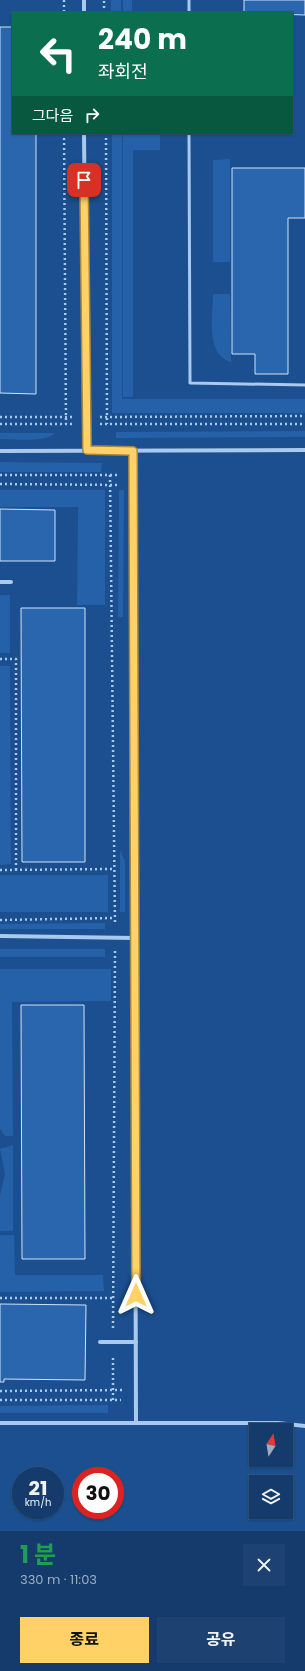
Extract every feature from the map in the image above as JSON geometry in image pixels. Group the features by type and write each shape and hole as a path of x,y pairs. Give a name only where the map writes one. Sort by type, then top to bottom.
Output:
{"street":[{"path":"84,0 84,12"},
{"path":"84,134 87,450"},
{"path":"0,451 305,450"},
{"path":"133,451 136,1423"},
{"path":"0,582 11,582"},
{"path":"0,936 135,938"},
{"path":"100,1342 136,1342"},
{"path":"0,1423 278,1423 305,1426"}],"lane":[{"path":"189,0 189,12"},
{"path":"189,134 190,384 305,385"}],"path":[{"path":"64,0 64,12"},
{"path":"104,0 104,12"},
{"path":"64,134 66,424"},
{"path":"106,134 107,424"},
{"path":"0,418 106,416 305,416"},
{"path":"0,424 305,424"},
{"path":"0,475 134,475"},
{"path":"0,484 134,485"},
{"path":"0,659 16,659 16,870"},
{"path":"0,870 114,870"},
{"path":"0,920 114,918"},
{"path":"0,1298 114,1298"},
{"path":"0,1391 136,1390"},
{"path":"0,1400 136,1400"}],"shaded area":[{"path":"111,0 121,0 121,12 111,12"},
{"path":"123,0 132,0 132,12 123,12"},
{"path":"112,134 122,134 122,399 305,399 305,413 112,413"},
{"path":"123,134 160,134 160,150 133,150 133,397 123,397"},
{"path":"230,159 230,262 213,262 213,160"},
{"path":"213,294 230,294 231,362 223,358 217,351 214,343 212,333"},
{"path":"305,431 305,437 116,438 116,432"},
{"path":"0,433 55,433 45,438 29,440 0,439"},
{"path":"0,462 102,463 101,472 0,472"},
{"path":"0,490 105,490 105,605 77,605 78,507 0,507"},
{"path":"119,490 124,490 123,617 118,617"},
{"path":"0,595 10,595 10,653 0,653"},
{"path":"0,666 10,666 11,864 0,865"},
{"path":"120,850 125,861 125,912 120,912"},
{"path":"0,875 108,875 108,912 0,912"},
{"path":"105,923 105,929 0,929 0,924"},
{"path":"0,949 105,949 105,957 0,957"},
{"path":"0,969 111,969 111,1001 12,1002 13,1136 5,1136 0,1129"},
{"path":"13,1145 13,1231 0,1231 0,1196 5,1174 0,1149"},
{"path":"0,1235 14,1235 15,1275 103,1275 104,1291 0,1292"},
{"path":"108,1405 108,1413 0,1413 0,1406"}],"building":[{"path":"244,0 305,0 305,15 293,15 293,12 244,12"},
{"path":"0,27 12,27 12,134 36,134 36,394 0,393"},
{"path":"232,168 305,168 305,218 288,218 288,374 255,374 255,354 232,354"},
{"path":"0,509 55,510 55,561 0,561"},
{"path":"21,608 85,608 85,862 22,862"},
{"path":"21,1005 84,1005 85,1259 22,1259"},
{"path":"0,1304 86,1305 85,1380 4,1379 4,1382 0,1382"}],"route":[{"path":"84,180 87,450 133,451 136,1295"}]}
